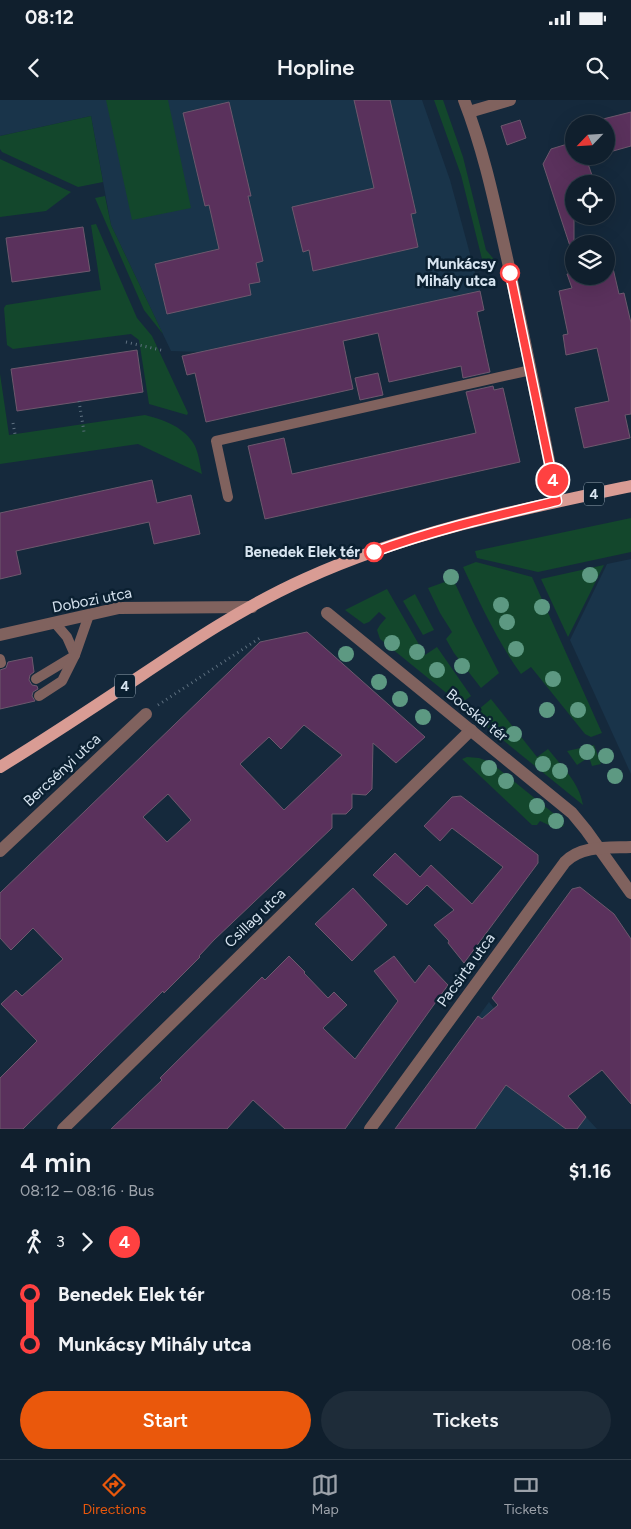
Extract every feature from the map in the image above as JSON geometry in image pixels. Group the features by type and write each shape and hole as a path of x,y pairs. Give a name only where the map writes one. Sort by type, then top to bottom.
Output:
{"main road":[{"name":"4","path":"0,767 207,631 305,579 402,542 456,526 557,501 631,486"}],"street":[{"path":"464,100 484,161 496,210 557,501"},
{"path":"469,112 510,100"},
{"name":"Dobozi utca","path":"0,635 119,608 252,607"},
{"name":"Bocskai tér","path":"327,613 572,813 600,848 631,893"},
{"name":"Bercsényi utca","path":"0,851 146,714"},
{"name":"Csillag utca","path":"63,1129 471,730"},
{"name":"Pacsirta utca","path":"370,1129 566,862 575,854 600,848 631,847"}],"lane":[{"path":"228,497 216,441 531,370"},
{"path":"39,696 62,681 75,656 89,615"},
{"path":"55,623 67,637 75,656"},
{"path":"36,678 75,656"}],"path":[{"path":"126,342 165,351"},
{"path":"79,401 84,432"},
{"path":"13,423 15,434"},
{"path":"146,714 260,638"}],"shaded area":[{"path":"0,100 422,100 450,180 480,291 202,352 171,351 111,225 91,116 0,136"},
{"path":"631,559 631,774 570,640 607,564"},
{"path":"489,1002 556,1084 597,1129 414,1129 404,1118"}],"green space":[{"path":"106,100 168,100 191,208 132,220"},
{"path":"434,100 443,100 463,157 486,250 498,264 484,267 461,175"},
{"path":"91,116 103,182 78,187 2,152 0,149 0,136"},
{"path":"0,159 71,192 46,211 0,217"},
{"path":"105,196 111,225 163,334 144,310 95,198"},
{"path":"96,224 137,318 152,336 188,413 187,415 149,404 139,340 131,334 13,349 7,345 4,308 6,305 101,290 91,225"},
{"path":"0,374 9,435 145,415 173,425 191,439 195,446 202,474 138,444 0,464"},
{"path":"631,518 631,552 538,572 477,558 475,551"},
{"path":"476,562 532,577 602,733 591,737 585,734 531,667 521,674 482,608 463,567"},
{"path":"604,565 568,637 541,579"},
{"path":"453,579 499,673 481,688 454,653 446,639 452,632 428,588"},
{"path":"387,589 425,655 437,647 471,696 460,704 380,639 377,630 386,618 379,612 369,622 364,624 345,610"},
{"path":"415,594 434,630 423,635 403,601"},
{"path":"491,699 537,757 548,749 574,782 583,805 472,715"},
{"path":"594,745 601,764 592,766 589,757 577,765 567,751"},
{"path":"467,757 479,758 490,762 558,817 564,826 555,828 540,821 537,825 532,825 462,759"}],"building":[{"path":"354,100 390,100 416,213 411,214 418,247 313,271 309,250 303,252 292,207 374,188"},
{"path":"229,102 251,196 248,196 263,261 256,263 260,282 249,284 251,295 167,314 155,264 219,249 209,205 205,206 183,113"},
{"path":"631,112 631,146 615,150 615,116"},
{"path":"520,120 526,138 507,145 501,126"},
{"path":"565,145 565,165 588,165 592,175 565,175 565,225 574,225 574,235 566,235 543,164 551,149"},
{"path":"83,227 90,271 12,282 6,238"},
{"path":"615,277 619,294 624,293 631,323 631,414 625,415 630,438 584,448 575,408 609,401 597,348 566,355 563,335 568,334 559,291 572,288 571,285 615,285"},
{"path":"480,291 484,310 477,312 490,372 463,378 461,366 389,382 378,333 343,341 353,389 206,422 195,373 187,375 182,356"},
{"path":"137,350 143,392 17,411 11,369"},
{"path":"378,373 383,395 360,400 355,378"},
{"path":"493,386 494,390 503,388 520,462 265,519 248,446 284,438 292,474 476,433 466,392"},
{"path":"152,480 157,503 191,495 200,534 154,544 149,522 16,551 21,574 0,579 0,513"},
{"path":"307,632 425,737 396,763 373,743 372,789 366,795 352,794 352,808 346,814 332,814 332,828 214,940 164,993 163,991 23,1129 0,1129 0,1078 37,1041 1,1004 16,990 22,996 63,959 33,928 11,950 0,938 0,893 260,642","holes":["304,725 342,755 284,810 240,764 269,737 281,749","168,794 191,820 167,842 143,817"]},
{"path":"32,657 34,672 30,675 29,680 38,689 33,692 32,696 35,701 0,709 0,670 6,668 8,662"},
{"path":"461,796 538,855 538,863 464,963 448,943 449,941 434,925 454,910 427,885 407,905 373,875 395,853 420,877 431,865 472,904 503,867 452,828 440,841 424,826 452,797"},
{"path":"580,887 614,914 631,939 631,1104 602,1070 568,1096 586,1117 577,1129 566,1129 506,1085 475,1129 395,1129 478,1016 482,1019 498,1005 492,998 572,889"},
{"path":"353,888 387,925 352,961 315,924"},
{"path":"289,956 328,998 334,992 347,1005 323,1028 355,1059 398,1001 374,971 394,956 415,983 429,965 448,985 345,1129 285,1129 253,1100 227,1129 111,1129 162,1080 160,1078 262,977 265,980"}],"bus line":[{"name":"4","path":"374,552 456,526 557,501 510,273"}],"place":[{"name":"Munkácsy Mihály utca","path":"510,273"},
{"name":"Benedek Elek tér","path":"374,552"}]}
